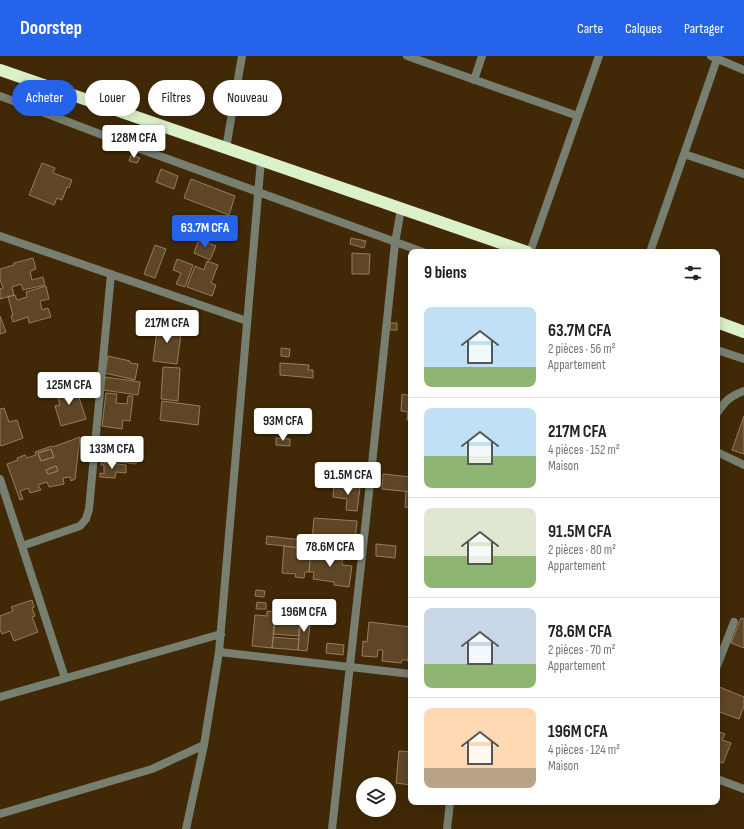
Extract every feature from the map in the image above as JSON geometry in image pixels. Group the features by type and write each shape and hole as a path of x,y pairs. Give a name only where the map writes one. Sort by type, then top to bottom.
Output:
{"highway":[{"path":"0,70 518,249"},
{"path":"720,323 744,332"}],"street":[{"path":"226,148 242,56"},
{"path":"407,56 578,116"},
{"path":"474,80 482,56"},
{"path":"531,249 599,56"},
{"path":"651,249 684,154 714,57 744,70"},
{"path":"0,96 120,142 414,249"},
{"path":"684,154 744,174"},
{"path":"186,829 204,745 219,652 261,160"},
{"path":"332,829 395,243 401,208"},
{"path":"0,236 247,321"},
{"path":"22,546 80,526 86,519 89,509 111,274"},
{"path":"720,351 744,359"},
{"path":"720,409 731,397 744,391"},
{"path":"720,453 744,465"},
{"path":"0,479 65,678"},
{"path":"720,658 734,622"},
{"path":"0,697 221,634"},
{"path":"219,652 408,674"},
{"path":"0,814 152,769 204,745"},
{"path":"720,780 744,789"},
{"path":"447,829 450,805"}],"building":[{"path":"131,155 140,158 137,163 129,161"},
{"path":"42,163 55,168 53,173 72,180 69,188 67,187 62,200 57,198 54,205 29,195"},
{"path":"161,169 178,176 174,189 156,182"},
{"path":"191,179 235,196 229,215 184,198"},
{"path":"351,238 366,241 364,248 350,244"},
{"path":"199,239 216,246 210,260 194,253"},
{"path":"155,245 166,249 155,278 144,274"},
{"path":"352,253 370,254 369,274 352,274"},
{"path":"33,258 36,269 30,271 32,280 43,277 45,285 23,290 21,284 12,287 14,295 0,299 0,289 3,288 0,279 0,269 14,265 14,263"},
{"path":"177,259 193,265 185,287 176,284 181,273 173,270"},
{"path":"207,261 218,265 211,283 216,285 212,296 187,287 195,266 204,270"},
{"path":"46,286 49,299 40,301 42,310 48,308 51,317 29,323 28,317 13,322 11,316 13,315 8,297 15,295 17,300 27,297 26,292"},
{"path":"0,316 6,332 0,334"},
{"path":"158,323 182,327 177,364 153,361"},
{"path":"390,323 397,323 397,330 390,330"},
{"path":"281,348 290,349 289,357 281,356"},
{"path":"108,356 138,364 135,380 105,373"},
{"path":"280,363 309,365 308,370 313,370 313,378 280,375"},
{"path":"163,367 180,368 178,401 161,399"},
{"path":"105,377 140,382 138,395 103,390"},
{"path":"75,385 86,419 61,426 55,406 60,405 56,391"},
{"path":"106,393 117,394 116,403 127,404 128,396 133,396 130,421 123,420 122,429 102,426"},
{"path":"402,394 408,395 408,412 401,411"},
{"path":"162,401 200,406 198,425 160,420"},
{"path":"4,408 9,422 17,420 23,438 1,446 0,409"},
{"path":"278,411 312,413 312,430 301,430 301,422 278,422"},
{"path":"744,416 744,454 732,450"},
{"path":"80,437 75,479 71,481 70,477 63,478 64,484 49,487 47,482 38,485 41,490 30,493 28,488 20,491 23,499 20,500 7,464 18,460 17,458 25,455 27,458 36,455 35,452 52,446 53,447","holes":["51,449 54,457 41,461 38,453","56,466 58,471 48,474 46,470"]},
{"path":"276,438 290,439 290,446 276,445"},
{"path":"51,449 54,457 41,461 38,453"},
{"path":"114,450 138,453 136,464 112,461"},
{"path":"101,462 126,465 126,473 116,472 115,478 100,477 100,473 104,474 104,465 101,465"},
{"path":"56,466 58,471 48,474 46,470"},
{"path":"383,474 408,477 408,492 382,489"},
{"path":"334,484 360,488 357,511 346,510 347,499 333,497"},
{"path":"406,491 408,491 408,508 405,507"},
{"path":"314,518 357,521 354,554 311,550"},
{"path":"267,536 303,540 302,548 266,544"},
{"path":"376,544 396,546 395,558 376,556"},
{"path":"284,546 307,549 307,551 311,550 309,572 305,572 304,578 295,577 296,574 282,573"},
{"path":"311,550 343,553 342,565 352,566 349,587 334,585 334,582 313,579 314,572 309,572"},
{"path":"256,590 265,591 264,597 255,596"},
{"path":"32,600 34,607 32,608 35,616 32,617 38,632 14,641 10,631 2,634 0,630 0,616 13,611 11,607"},
{"path":"257,602 266,603 266,609 256,609"},
{"path":"267,611 276,612 272,648 252,646 255,615 267,616"},
{"path":"275,615 300,617 299,636 273,634"},
{"path":"300,617 311,617 307,651 298,650"},
{"path":"741,618 744,619 744,648 731,643"},
{"path":"369,622 408,627 408,660 402,660 401,663 382,661 383,650 378,650 377,657 362,656 363,641 367,642"},
{"path":"273,637 299,639 298,650 272,648"},
{"path":"327,643 344,645 343,655 326,653"},
{"path":"720,687 744,697 744,706 739,719 720,712"},
{"path":"720,732 725,734 722,740 731,743 723,763 720,762"},
{"path":"399,751 408,752 408,785 396,783"}]}
